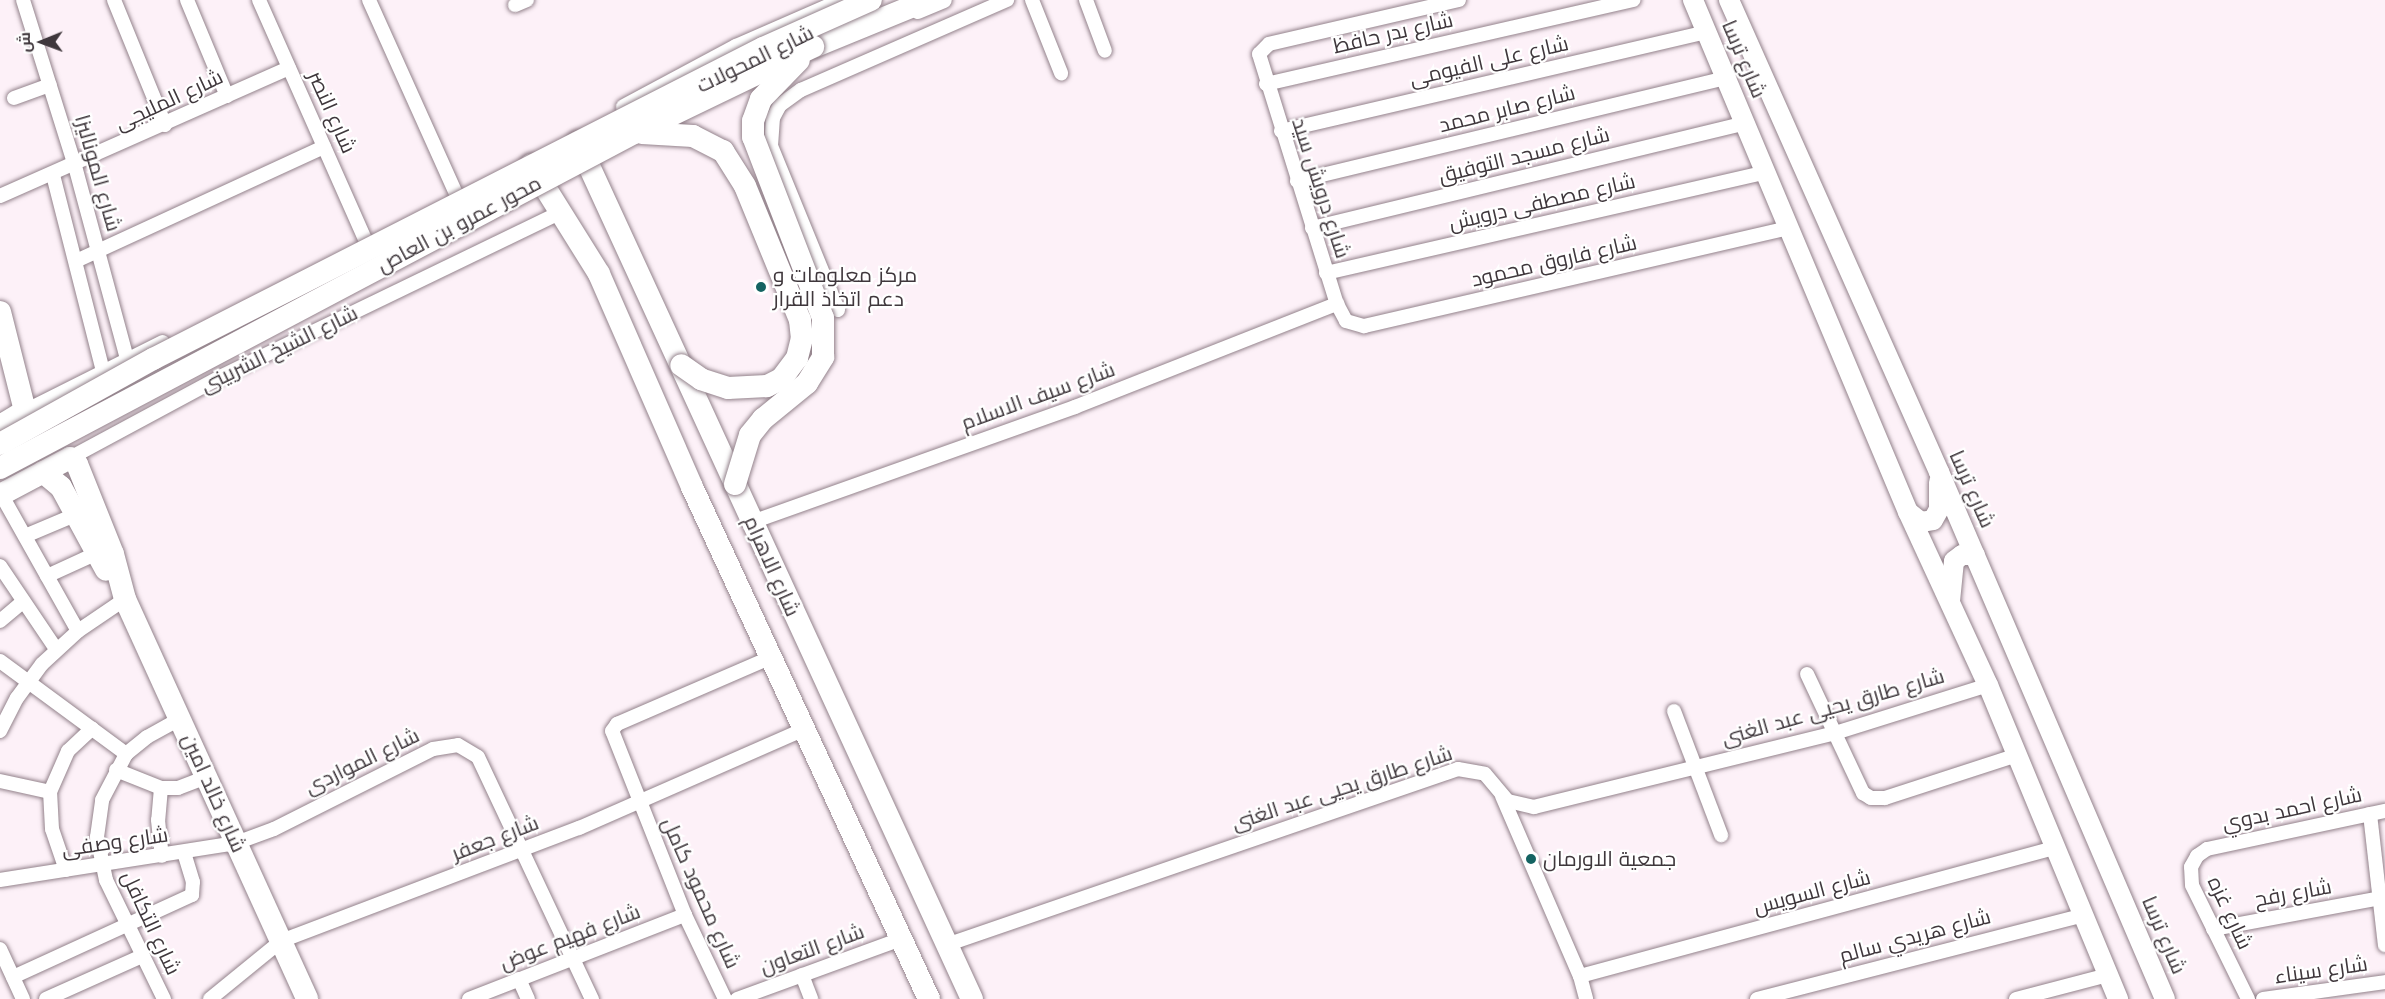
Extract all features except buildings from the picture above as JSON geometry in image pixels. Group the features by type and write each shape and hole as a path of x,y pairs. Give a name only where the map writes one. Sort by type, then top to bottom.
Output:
{"main road":[{"path":"820,24 828,0"},
{"name":"محور عمرو بن العاص","path":"0,444 153,359 763,48 871,0"},
{"name":"محور عمرو بن العاص","path":"0,468 634,133 813,46 928,0"},
{"name":"شارع ترسا","path":"1693,0 1908,512 1988,685 2118,999"},
{"name":"شارع ترسا","path":"1730,0 1939,472 2165,999"},
{"path":"735,484 750,435 763,418 807,383 823,357 823,318 753,137 753,121 761,99 813,46"},
{"path":"634,133 685,135 723,151 745,186 800,320 802,338 797,358 781,379 767,386 728,388 701,379 681,365"},
{"name":"شارع الاهرام","path":"574,134 972,999"},
{"name":"شارع الاهرام","path":"526,159 562,212 599,274 804,729 929,999"},
{"path":"0,312 25,411 0,426"},
{"name":"شارع الشيخ الشربينى","path":"1,494 70,458"},
{"name":"شارع خالد امين","path":"70,458 77,464 107,539 123,593 307,999"},
{"name":"شارع خالد امين","path":"43,472 61,487 97,553 123,593"},
{"path":"1908,512 1921,522 1937,515 1939,472"},
{"path":"1950,604 1954,561 1962,555 1975,555"}],"street":[{"name":"شارع الموناليزا","path":"23,0 75,166 127,359"},
{"path":"114,0 165,125"},
{"path":"187,0 227,96"},
{"name":"شارع النصر","path":"259,0 366,241"},
{"path":"369,0 458,196"},
{"name":"شارع المحولات","path":"526,159 736,47 844,0"},
{"name":"شارع المحولات","path":"589,166 778,70 944,0"},
{"path":"838,310 771,146 773,118 780,105 801,90 1007,0"},
{"path":"1032,0 1061,74"},
{"path":"1086,0 1105,51"},
{"name":"شارع درويش سيد","path":"1336,304 1259,58 1269,44 1459,0"},
{"name":"شارع بدر حافظ","path":"1266,84 1634,0"},
{"name":"شارع على الفيومى","path":"1281,131 1707,32"},
{"name":"شارع المليجى","path":"0,196 75,166 289,68"},
{"name":"شارع صابر محمد","path":"1297,181 1726,78"},
{"path":"14,98 50,85"},
{"name":"شارع مسجد التوفيق","path":"1312,228 1745,123"},
{"path":"76,261 324,147"},
{"path":"25,411 458,196 526,159"},
{"name":"شارع مصطفى درويش","path":"1326,273 1767,172"},
{"path":"53,175 103,371"},
{"name":"شارع الشيخ الشربينى","path":"70,458 222,376 562,212"},
{"name":"شارع فاروق محمود","path":"1336,304 1346,321 1364,326 1790,228"},
{"name":"شارع سيف الاسلام","path":"752,522 1075,407 1336,304"},
{"path":"1,494 78,631"},
{"path":"25,536 77,514"},
{"path":"47,576 97,553"},
{"path":"1,569 56,650"},
{"path":"0,731 28,682 56,650 123,593"},
{"path":"0,621 23,602"},
{"name":"شارع محمود كامل","path":"724,999 685,915 614,742 614,726 772,657"},
{"path":"0,661 126,754"},
{"path":"1807,674 1863,793 1875,799 2017,755"},
{"name":"شارع طارق يحيى عبد الغنى","path":"946,945 1458,769 1485,774 1502,795 1516,805 1534,807 1835,733 1988,685"},
{"path":"1674,711 1721,835"},
{"name":"شارع التكافل","path":"164,999 128,927 101,865 98,818 116,770 126,754 147,736 180,719"},
{"path":"66,870 52,829 50,792 68,751 92,729"},
{"name":"شارع جعفر","path":"210,999 281,941 523,850 639,803 804,729"},
{"name":"شارع المواردى","path":"236,843 274,829 433,749 451,744 465,747 478,757 523,850"},
{"path":"116,770 161,788 178,788 206,777"},
{"path":"0,781 50,792"},
{"path":"161,788 158,820 162,856"},
{"path":"1502,795 1580,976 1586,999"},
{"name":"شارع احمد بدوي","path":"2207,849 2385,811"},
{"path":"2370,814 2385,945"},
{"name":"شارع وصفى","path":"0,880 184,853 236,843"},
{"name":"شارع السويس","path":"1580,976 2055,848"},
{"name":"شارع غزه","path":"2207,849 2194,861 2190,879 2248,999"},
{"path":"523,850 592,999"},
{"path":"13,977 128,927 192,895 193,882 184,853"},
{"name":"شارع رفح","path":"2213,929 2379,898"},
{"name":"شارع فهيم عوض","path":"469,999 685,915"},
{"name":"شارع هريدي سالم","path":"1757,999 2083,915"},
{"name":"شارع التعاون","path":"736,999 901,939"},
{"path":"0,949 23,999"},
{"path":"46,999 142,956"},
{"path":"802,975 812,999"},
{"path":"2016,999 2108,975"},
{"path":"519,979 528,999"},
{"name":"شارع سيناء","path":"2263,999 2385,982"}],"place":[{"name":"مركز معلومات و دعم اتخاذ القرار","path":"761,287"},
{"name":"جمعية الاورمان","path":"1531,859"}]}
